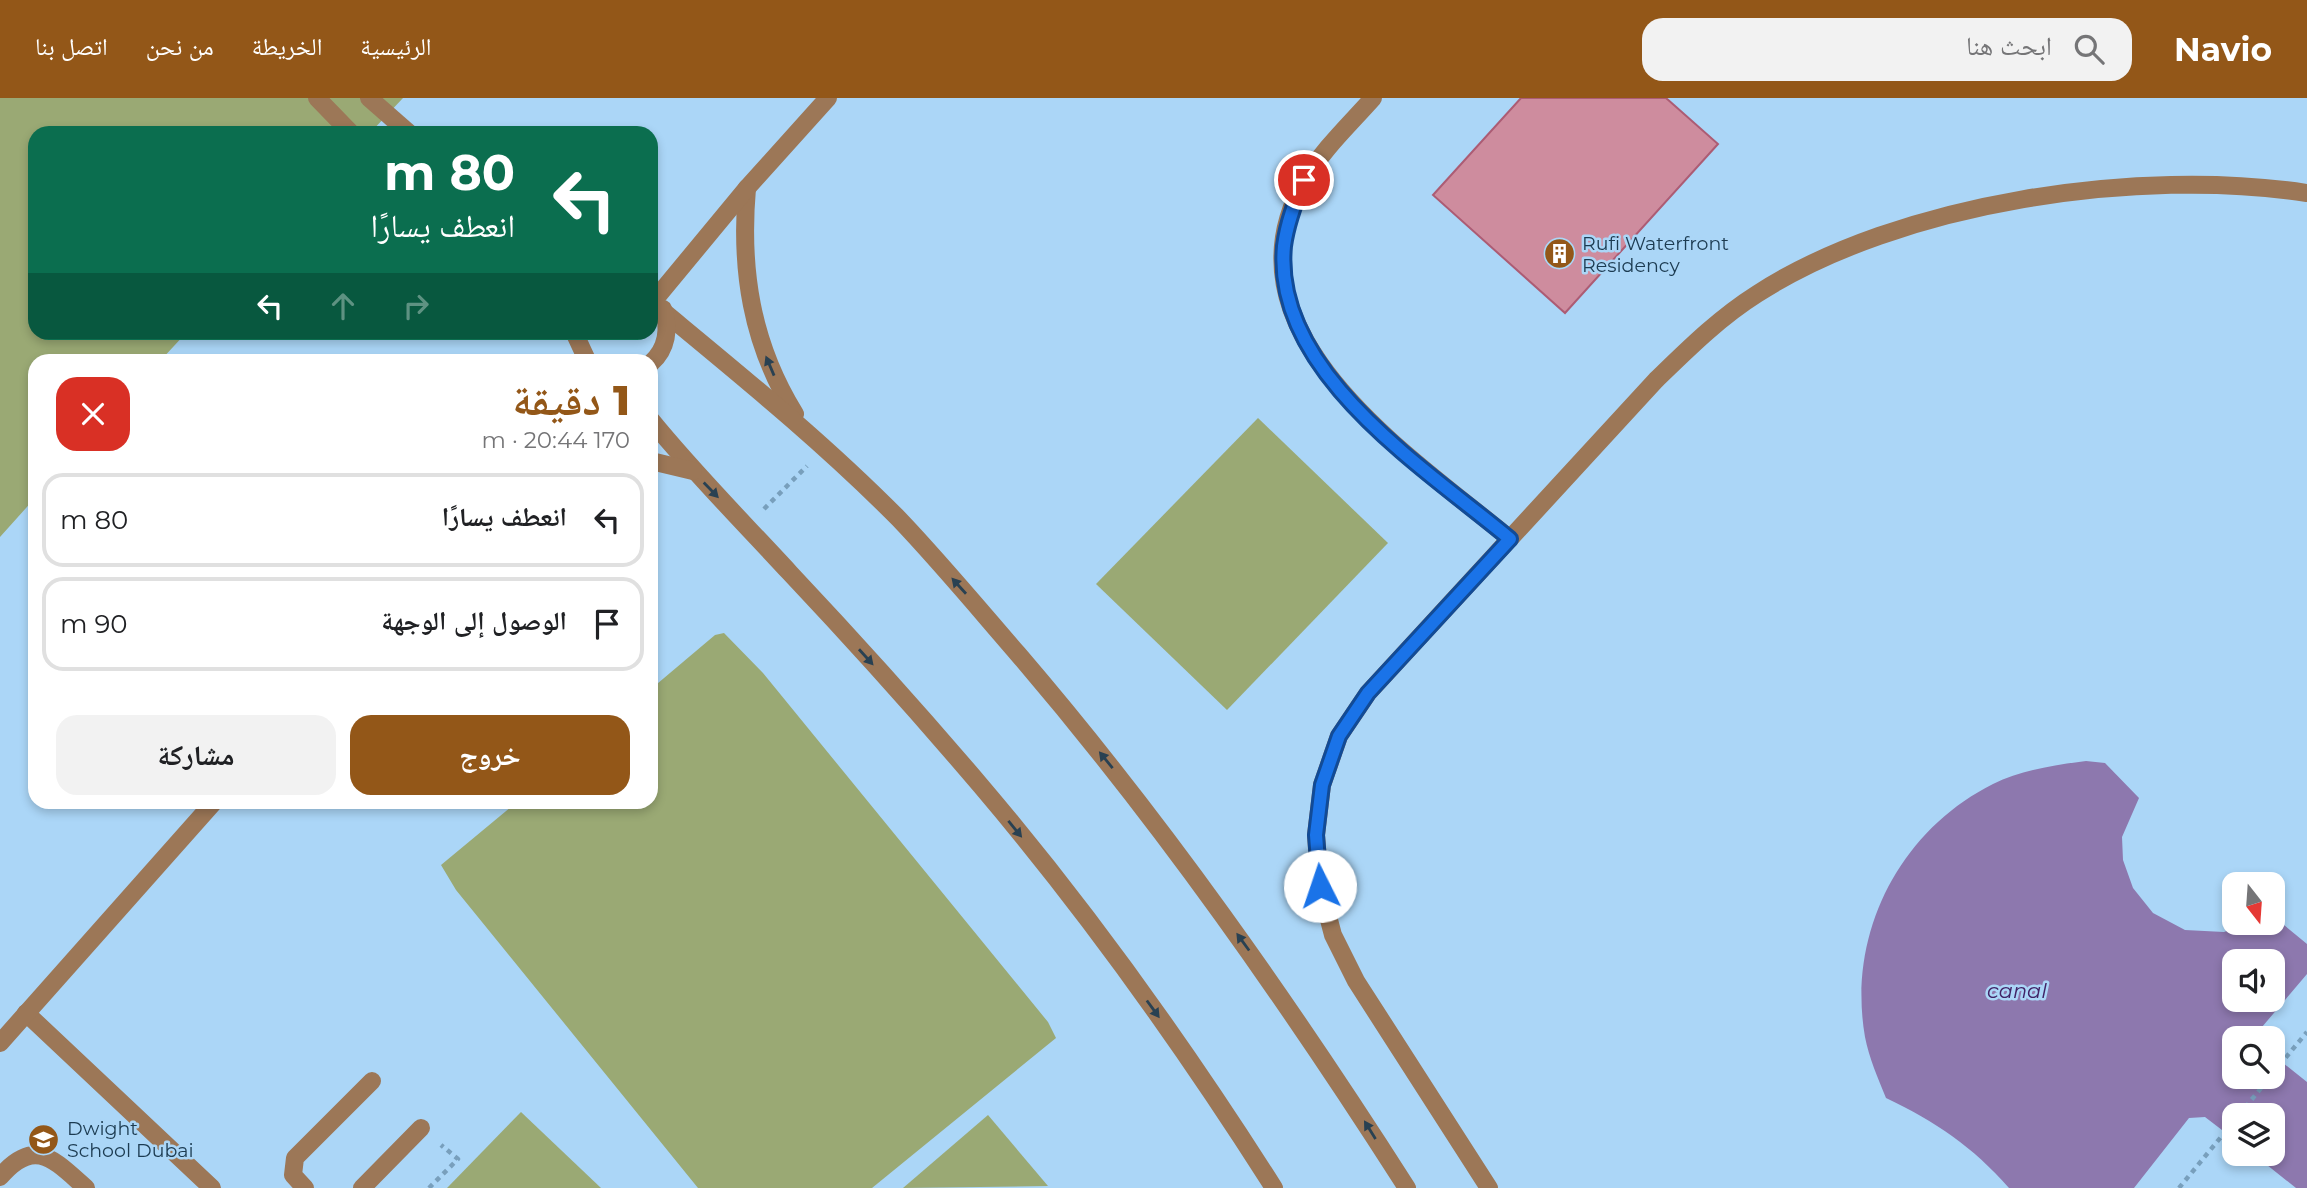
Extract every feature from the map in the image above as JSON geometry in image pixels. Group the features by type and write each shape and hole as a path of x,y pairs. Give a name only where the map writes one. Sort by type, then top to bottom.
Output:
{"street":[{"path":"369,98 401,126"},
{"path":"658,300 747,188 828,98"},
{"path":"1373,98 1304,180 1291,213 1284,247 1285,282 1294,316 1307,347 1330,380 1356,410 1510,539"},
{"path":"321,104 328,126"},
{"path":"321,104 344,126"},
{"path":"1489,1188 1356,981 1333,935 1320,886 1316,835 1322,785 1339,736 1368,693 1704,333 1757,294 1816,261 1878,237 1955,215 2032,198 2111,189 2190,185 2269,187 2307,193"},
{"path":"747,188 744,259 757,330 778,384 802,426"},
{"path":"658,302 802,426 899,520 980,610 1134,796 1277,990 1407,1188"},
{"path":"657,354 665,343 667,327 658,304"},
{"path":"658,428 693,471 981,785 1063,888 1158,1015 1274,1188"},
{"path":"658,463 693,471"},
{"path":"0,1043 208,809"},
{"path":"26,1013 212,1188"},
{"path":"305,1188 293,1175 292,1164 295,1158 372,1081"},
{"path":"362,1188 421,1128"},
{"path":"0,1177 14,1162 34,1154 55,1161 86,1188"}],"path":[{"path":"746,527 825,449"},
{"path":"2285,1059 2307,1032"},
{"path":"2249,1103 2260,1089"},
{"path":"421,1128 458,1159 429,1188"},
{"path":"2179,1188 2222,1136"}],"green space":[{"path":"0,98 403,98 377,126 28,126 28,340 180,340 167,354 28,354 28,506 0,537"},
{"path":"1258,418 1388,543 1227,710 1096,584"},
{"path":"724,633 763,673 1048,1022 1056,1038 872,1188 698,1188 456,890 441,865 509,809 658,809 658,683 715,635"},
{"path":"521,1112 601,1188 447,1188"},
{"path":"988,1115 1048,1186 903,1188"}],"water":[{"name":"canal","path":"2086,761 2105,763 2139,798 2122,837 2123,860 2133,888 2153,913 2185,930 2222,932 2222,935 2285,935 2286,927 2307,944 2307,974 2285,1000 2285,949 2222,949 2222,1012 2275,1012 2263,1026 2222,1026 2222,1089 2285,1089 2285,1065 2307,1082 2307,1188 2296,1188 2268,1166 2285,1166 2285,1103 2222,1103 2222,1130 2205,1117 2189,1118 2134,1188 2009,1188 1952,1136 1886,1098 1865,1037 1861,998 1864,961 1873,924 1887,890 1906,858 1931,829 1960,804 1993,784 2038,769"}],"building":[{"name":"Rufi Waterfront Residency","path":"1521,98 1666,98 1718,144 1565,313 1433,195"}],"place":[{"name":"Rufi Waterfront Residency","path":"1559,254"},
{"name":"Dwight School Dubai","path":"44,1139"}],"route":[{"path":"1304,180 1291,213 1284,247 1285,282 1294,316 1307,347 1330,380 1356,410 1510,539 1368,693 1339,736 1322,785 1316,835 1320,886"}]}
